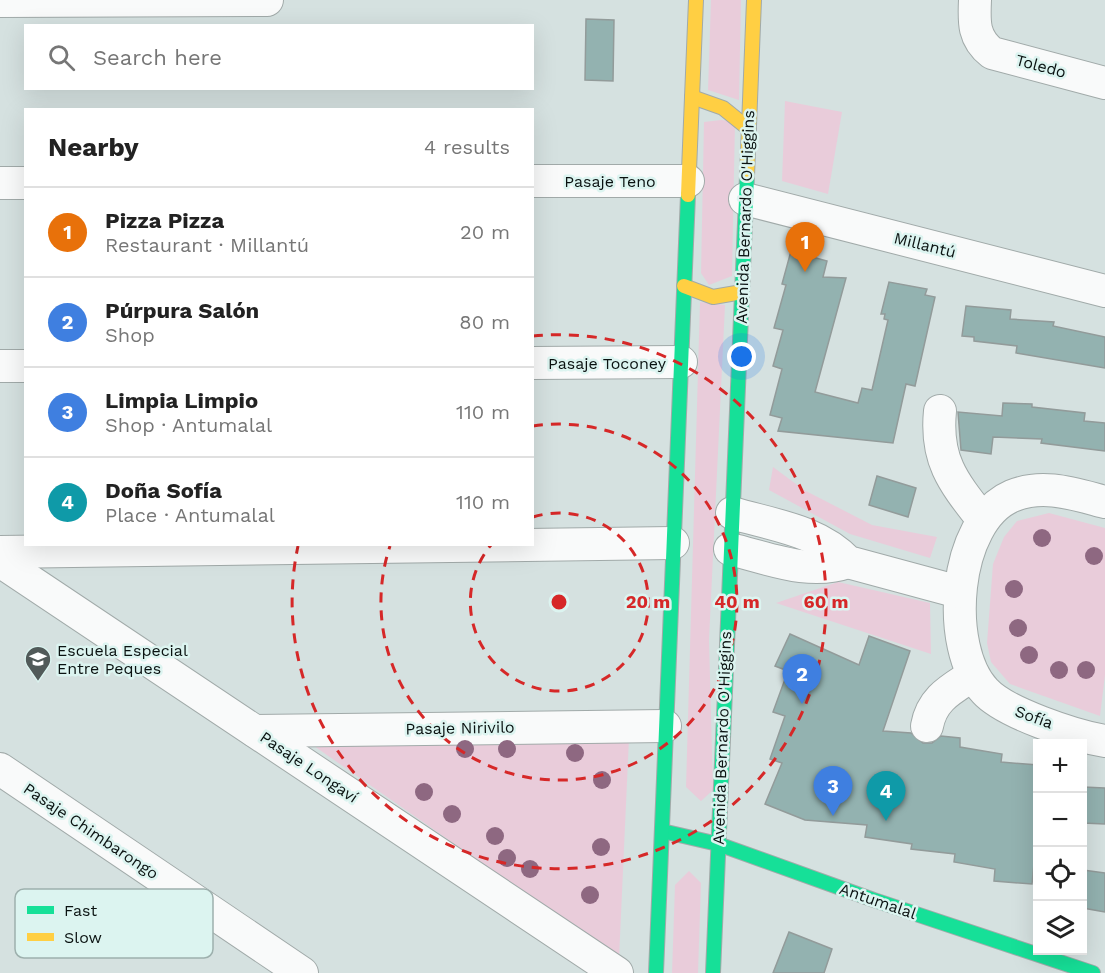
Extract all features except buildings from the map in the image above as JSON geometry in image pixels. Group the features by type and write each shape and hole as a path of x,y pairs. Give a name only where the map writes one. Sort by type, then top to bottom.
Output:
{"main road":[{"path":"656,973 696,0"},
{"name":"Avenida Bernardo O'Higgins","path":"713,973 754,0"},
{"path":"692,97 730,111 749,129"},
{"path":"684,285 713,297 742,292"},
{"name":"Antumalal","path":"662,831 718,844 874,900 1093,973"}],"street":[{"path":"0,1 267,0"},
{"name":"Toledo","path":"975,0 974,26 980,42 1000,56 1105,83"},
{"name":"Pasaje Teno","path":"534,181 688,181"},
{"path":"0,183 24,183"},
{"name":"Millantú","path":"745,199 1105,291"},
{"name":"Pasaje Toconey","path":"534,363 681,362"},
{"path":"0,366 24,366"},
{"path":"940,411 939,444 943,460 958,488 983,520"},
{"name":"Sofía","path":"1105,502 1063,492 1035,490 1010,497 997,505 983,520 973,541 959,592 962,643 973,675 984,690 1014,711 1105,741"},
{"path":"732,513 816,538 838,552 848,562 959,592"},
{"path":"534,545 673,543"},
{"path":"0,552 449,546"},
{"path":"730,549 812,568 836,566 848,562"},
{"name":"Pasaje Longaví","path":"0,561 617,973"},
{"path":"927,726 932,707 937,700 973,675"},
{"name":"Pasaje Nirivilo","path":"255,731 666,726"},
{"name":"Pasaje Chimbarongo","path":"0,769 178,889"},
{"name":"Pasaje Chimbarongo","path":"213,913 302,973"}],"shaded area":[{"path":"711,0 741,0 739,100 708,90"},
{"path":"785,101 842,112 828,194 782,181"},
{"path":"721,120 735,122 732,276 709,285 701,273 704,122"},
{"path":"700,302 725,305 709,640 713,790 701,801 686,787"},
{"path":"773,467 804,490 872,525 937,537 930,558 850,534 769,490"},
{"path":"1049,513 1105,528 1105,675 1100,716 1010,684 991,662 987,643 993,564 1004,537 1017,521"},
{"path":"838,582 930,603 931,654 776,603"},
{"path":"629,738 619,959 304,739"},
{"path":"689,871 701,883 698,973 672,973 675,885"}],"traffic: fast":[{"path":"713,973 747,176"},
{"path":"656,973 688,195"},
{"path":"662,831 718,844 874,900 1093,973"}],"traffic: slow":[{"path":"688,195 696,0"},
{"path":"747,176 754,0"},
{"path":"692,97 723,108 749,129"},
{"path":"684,286 713,297 742,292"}],"place":[{"name":"Pizza Pizza","path":"805,272"},
{"name":"Escuela Especial Entre Peques","path":"38,682"},
{"name":"Púrpura Salón","path":"802,704"},
{"name":"Limpia Limpio","path":"833,816"},
{"name":"Doña Sofía","path":"886,821"}]}
